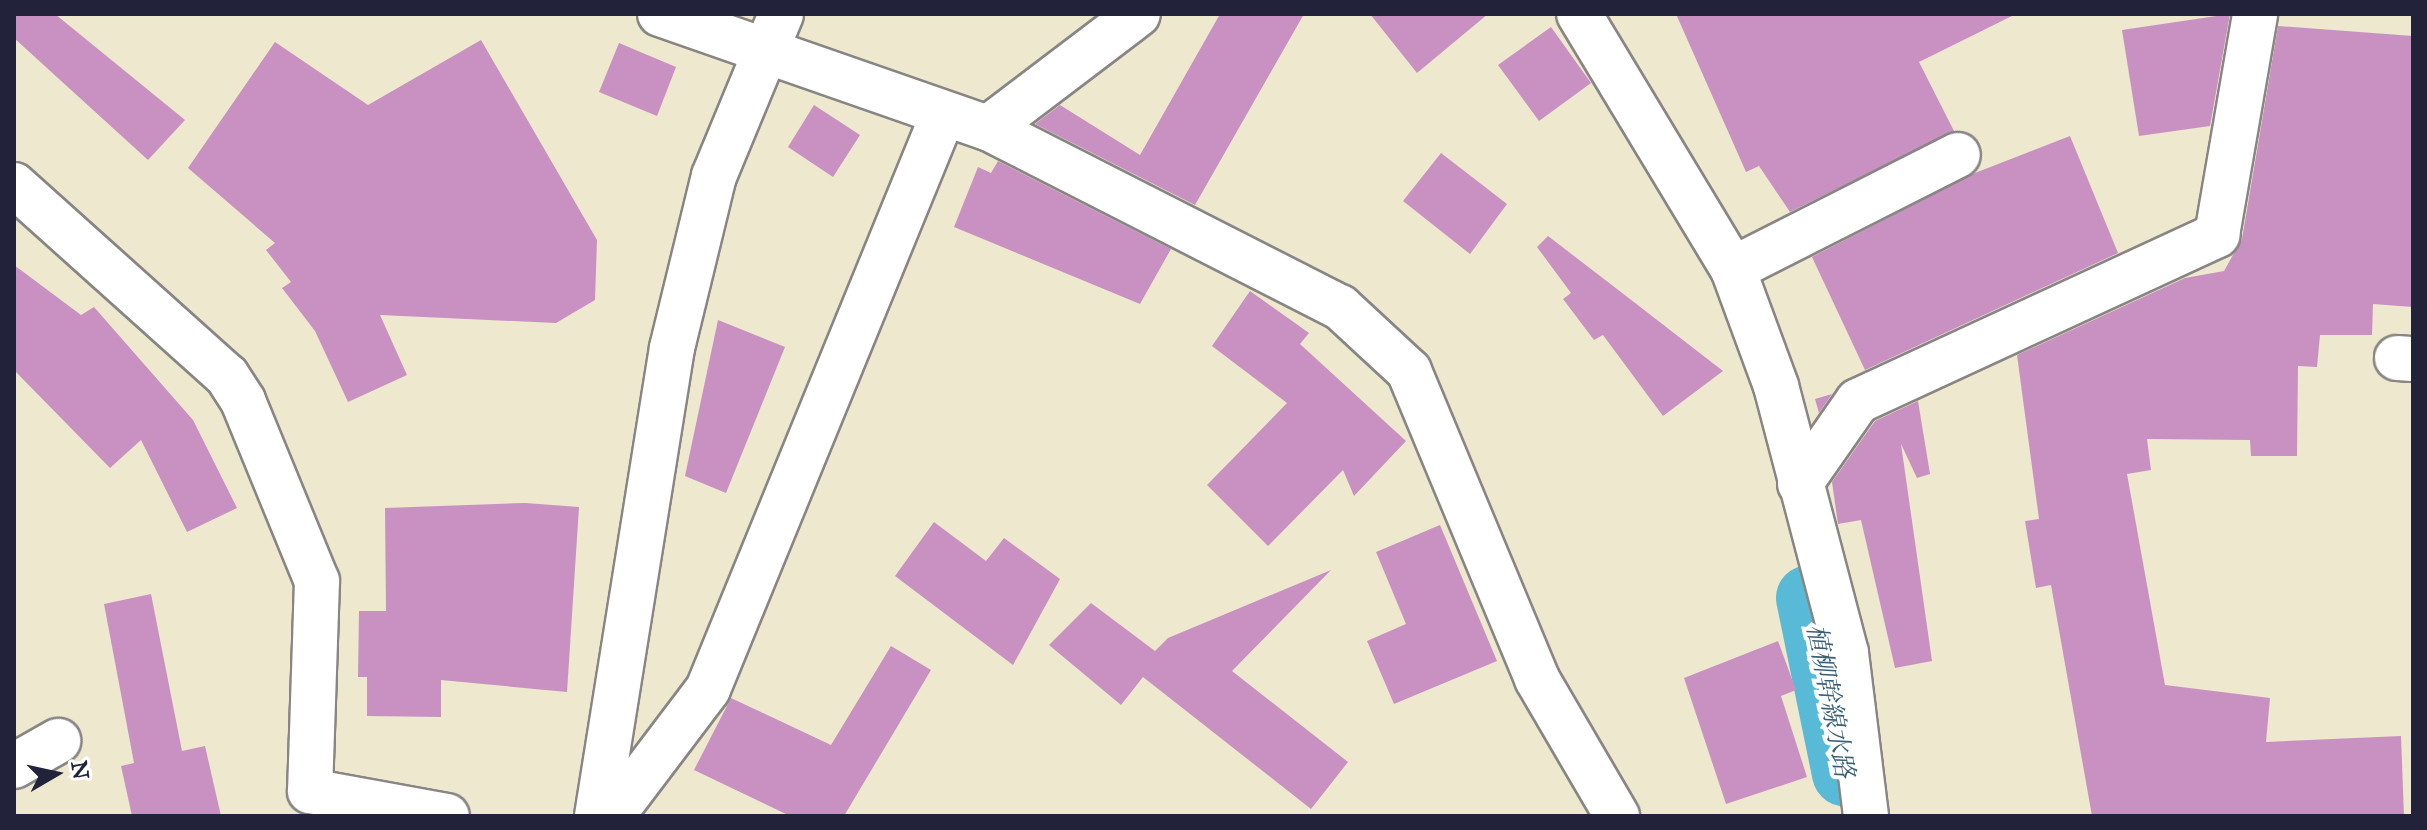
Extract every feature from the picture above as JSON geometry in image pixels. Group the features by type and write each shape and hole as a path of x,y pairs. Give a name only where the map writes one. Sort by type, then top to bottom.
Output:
{"street":[{"path":"660,14 765,55 988,128 1340,307 1409,371 1537,679 1617,816"},
{"path":"597,816 672,348 714,176 781,14"},
{"path":"1579,14 1733,269 1776,386 1846,653 1866,816"},
{"path":"1800,484 1858,401 2217,235 2255,14"},
{"path":"988,128 1124,20"},
{"path":"612,816 708,689 943,115"},
{"path":"1733,269 1958,155"},
{"path":"14,185 227,376 243,401 317,581 310,791 447,816"},
{"path":"14,766 58,741"}],"building":[{"path":"14,14 55,14 185,120 148,160 14,38"},
{"path":"1220,14 1304,14 1195,205 1035,124 1060,105 1140,155"},
{"path":"1370,14 1488,14 1417,73"},
{"path":"1676,14 2016,14 1919,62 1954,131 1790,212 1759,166 1746,172"},
{"path":"2230,14 2210,126 2139,136 2122,30"},
{"path":"2278,26 2413,36 2413,307 2373,304 2372,335 2320,335 2317,367 2298,366 2297,456 2251,456 2250,440 2147,439 2151,470 2127,474 2165,685 2270,698 2266,742 2401,736 2404,816 2092,816 2051,585 2036,588 2025,521 2039,519 2017,355 2185,278 2224,271 2242,239"},
{"path":"1551,27 1591,83 1539,121 1498,65"},
{"path":"481,40 597,240 595,300 556,323 380,315 407,375 348,402 315,331 282,288 291,282 266,250 275,243 188,168 275,42 368,105"},
{"path":"619,43 676,67 657,116 599,92"},
{"path":"814,105 860,135 833,177 788,147"},
{"path":"2070,136 2118,253 1865,370 1812,257 1975,173"},
{"path":"1441,153 1507,204 1470,254 1403,201"},
{"path":"998,161 1171,249 1140,304 954,227 978,167 991,173"},
{"path":"1548,236 1723,371 1663,416 1603,335 1594,340 1563,299 1571,293 1537,247"},
{"path":"14,265 81,315 94,307 193,420 237,508 187,532 141,440 110,468 14,370"},
{"path":"1250,291 1309,333 1300,344 1406,441 1354,496 1343,470 1268,546 1207,485 1287,403 1212,346"},
{"path":"718,320 785,347 726,493 685,476"},
{"path":"1832,394 1819,413 1815,399"},
{"path":"1918,401 1930,474 1917,478 1901,444 1932,661 1895,668 1861,520 1838,524 1832,482 1875,421"},
{"path":"525,503 579,507 567,692 441,680 441,717 367,716 367,677 358,677 359,611 386,611 385,508"},
{"path":"934,522 986,561 1004,538 1060,579 1013,665 895,576"},
{"path":"1440,525 1497,661 1394,704 1367,641 1406,624 1376,552"},
{"path":"1331,570 1232,671 1348,762 1311,809 1143,677 1121,705 1049,645 1091,603 1155,651 1168,638"},
{"path":"151,594 182,751 205,746 221,816 132,816 121,766 134,763 104,604"},
{"path":"1778,641 1796,690 1781,696 1807,777 1726,804 1684,678"},
{"path":"891,646 931,670 844,816 790,816 694,770 731,698 831,745"}],"waterway":[{"name":"植柳幹線水路","path":"1809,598 1845,773"}]}
